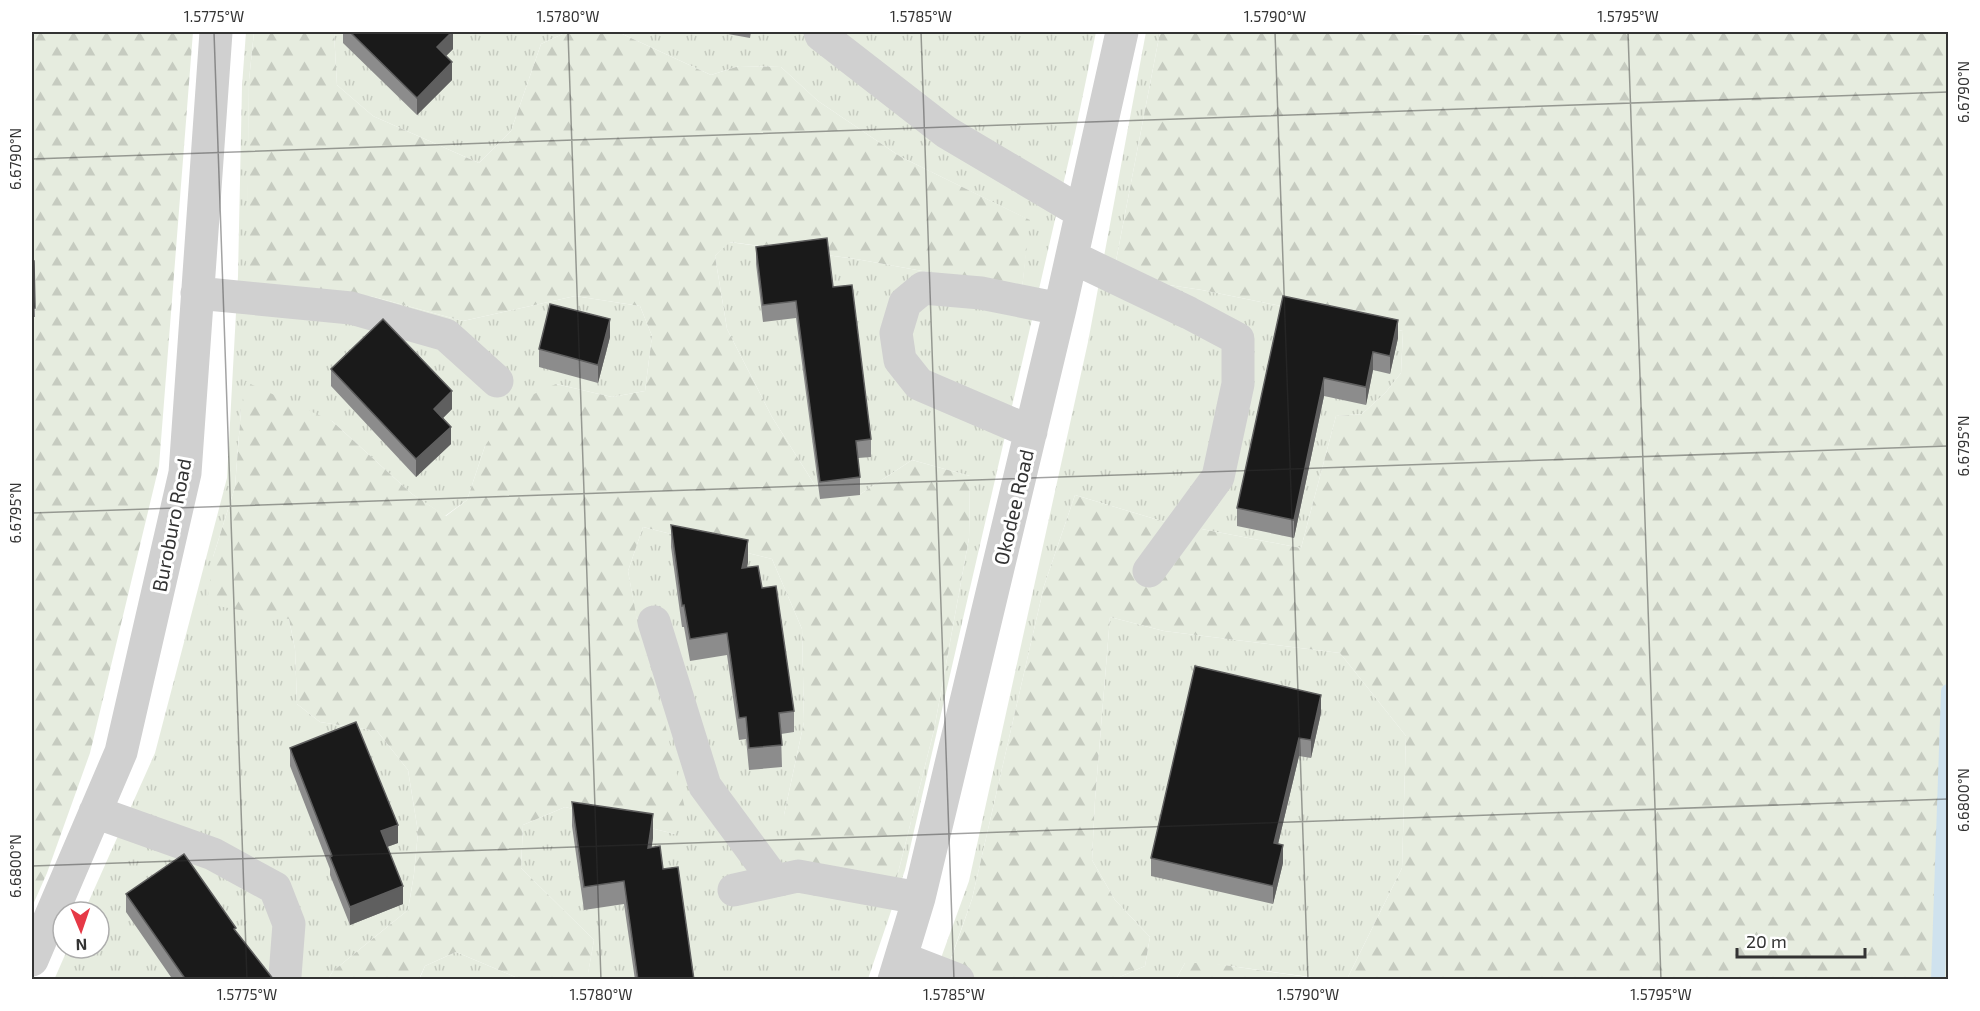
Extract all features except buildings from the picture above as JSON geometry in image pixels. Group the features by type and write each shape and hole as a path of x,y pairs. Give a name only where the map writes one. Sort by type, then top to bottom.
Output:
{"street":[{"name":"Buroburo Road","path":"32,960 122,752 184,473 216,32"},
{"path":"820,32 946,132 1081,212"},
{"name":"Okodee Road","path":"898,969 919,898 1031,432 1122,32"},
{"path":"1072,257 1238,339 1238,384 1218,477 1149,571"},
{"path":"1031,432 919,384 900,360 897,333 905,303 922,288 981,293 1060,309"},
{"path":"197,293 351,308 446,335 497,381"},
{"path":"654,622 705,786 775,881"},
{"path":"95,812 213,854 275,888 289,924 285,976"},
{"path":"734,890 798,876 919,898"},
{"path":"898,969 958,980"}],"green space":[{"path":"32,32 193,32 159,466 90,753 47,873 32,907"},
{"path":"246,32 254,32 249,80 247,280 374,297 463,321 575,296 640,306 652,336 645,391 612,397 556,384 485,446 467,500 445,516 412,494 332,421 241,409 235,487 213,557 289,619 295,649 297,704 320,722 377,731 408,770 418,832 408,910 333,971 328,979 54,980 63,960 111,960 111,900 89,900 155,753 227,478 238,276 242,86"},
{"path":"254,32 334,32 337,85 373,116 479,163 511,131 541,44 567,32 618,32 711,75 739,66 781,67 818,101 901,157 1030,220 1022,289 856,259 730,242 715,256 727,329 772,417 816,487 859,495 912,460 970,476 969,538 934,730 897,877 819,869 791,848 784,815 804,722 802,629 772,559 643,527 628,571 639,630 662,711 687,817 675,834 565,807 523,825 521,868 594,940 588,974 577,979 520,979 456,952 425,966 419,979 328,979 333,971 408,910 418,832 408,770 377,731 320,722 297,704 295,649 289,619 207,604 213,557 235,487 241,409 246,382 332,421 412,494 446,516 467,500 485,446 514,403 556,384 612,397 645,391 652,336 640,306 575,296 463,321 374,297 246,281 249,80"},
{"path":"334,32 567,32 541,44 511,131 479,163 373,116 337,85"},
{"path":"618,32 1096,32 1075,133 905,870 868,979 577,979 588,973 594,940 521,868 523,825 565,807 675,834 628,571 643,527 772,559 802,629 804,722 784,815 897,877 934,730 969,538 970,476 912,460 859,495 816,487 772,417 727,329 715,256 729,242 856,259 1022,289 1029,220 901,157 818,101 781,67 739,66 711,75"},
{"path":"1146,32 1160,32 1115,266 1149,282 1202,290 1403,331 1401,373 1386,392 1362,414 1336,416 1301,548 1165,522 1075,495 1044,586 972,899 950,961 999,979 933,980 969,881 1088,342"},
{"path":"1160,32 1354,32 1429,35 1433,32 1948,32 1948,979 1347,979 1402,868 1406,736 1340,653 1164,631 1110,617 1092,860 1115,900 1150,937 1145,966 1115,979 999,980 950,962 972,899 1044,586 1075,495 1165,522 1301,548 1336,416 1362,414 1386,392 1401,373 1403,331 1202,290 1149,282 1115,266"},
{"path":"1110,617 1164,631 1340,653 1406,736 1402,868 1347,979 1185,963 1176,979 1115,979 1145,966 1150,937 1115,900 1092,860"},
{"path":"456,952 520,979 419,980 425,966"},
{"path":"1185,963 1210,963 1321,979 1176,979"}],"waterway":[{"path":"1938,980 1948,691"}]}
